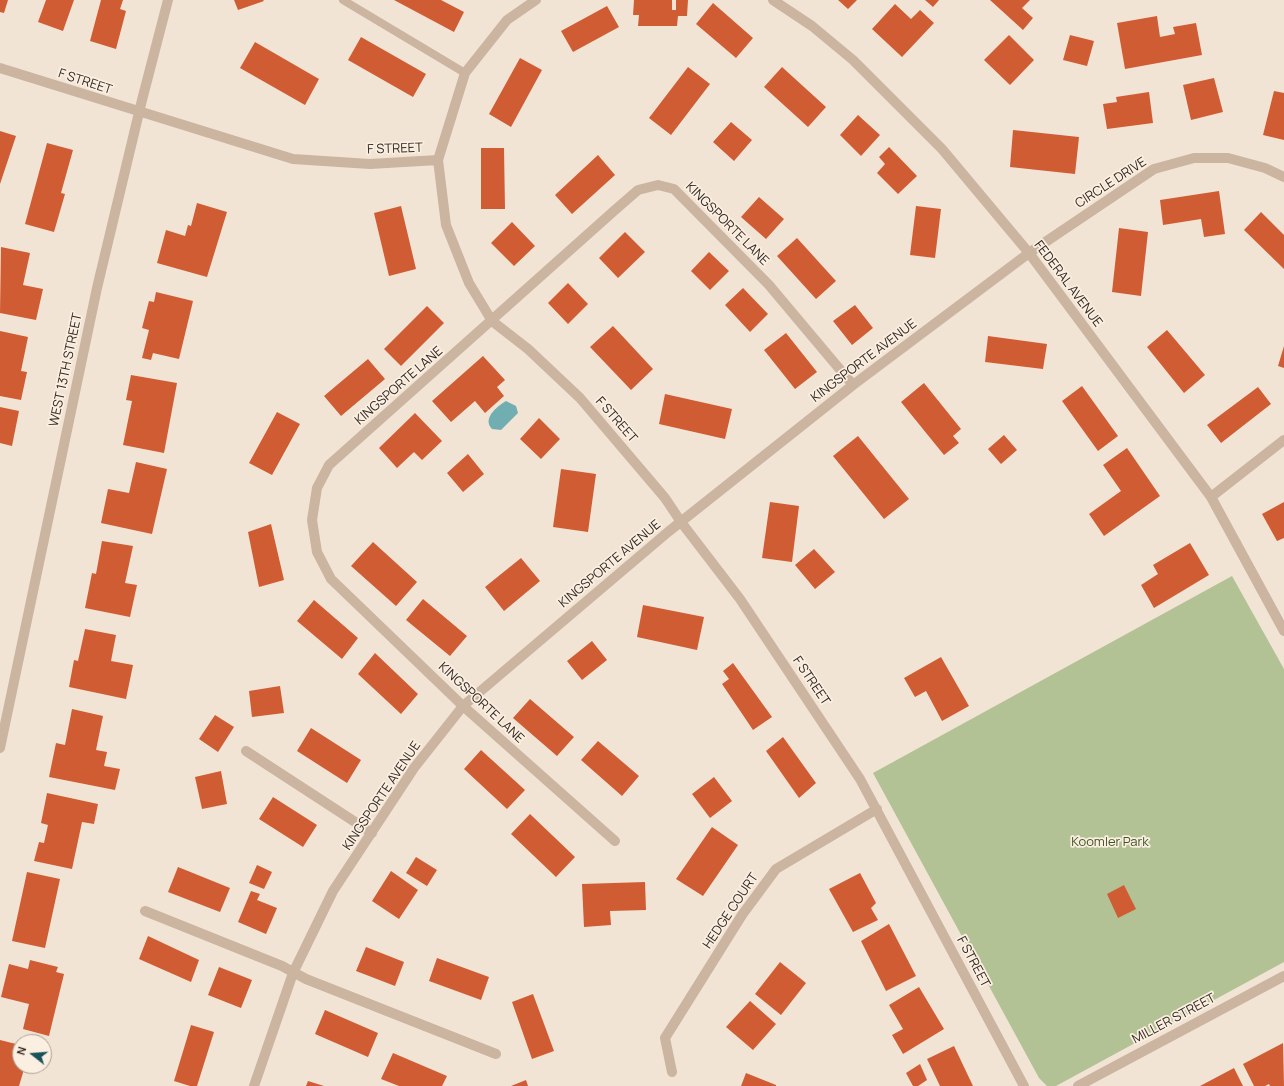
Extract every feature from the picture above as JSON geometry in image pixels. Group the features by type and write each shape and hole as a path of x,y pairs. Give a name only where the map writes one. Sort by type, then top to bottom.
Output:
{"street":[{"name":"WEST 13TH STREET","path":"0,748 97,288 139,112 168,0"},
{"path":"438,160 465,73 507,20 536,0"},
{"name":"FEDERAL AVENUE","path":"773,0 812,26 853,60 942,149 1029,253 1211,497 1284,631"},
{"name":"F STREET","path":"0,68 293,159 370,164 438,160 446,225 469,283 492,321 528,349 580,398 665,498 681,522 740,599 860,779 1024,1086"},
{"name":"CIRCLE DRIVE","path":"1029,253 1154,169 1194,158 1228,158 1265,168 1284,177"},
{"name":"KINGSPORTE LANE","path":"615,841 463,706 331,579 317,552 312,520 317,488 330,465 638,190 658,185 674,188 769,285 853,385"},
{"name":"KINGSPORTE AVENUE","path":"254,1086 293,972 333,891 414,768 463,706 681,522 853,385 1029,253"},
{"path":"1211,497 1284,440"},
{"path":"246,751 372,833"},
{"name":"HEDGE COURT","path":"672,1072 665,1038 742,915 776,869 877,809"},
{"path":"145,911 496,1054"},
{"name":"MILLER STREET","path":"1078,1086 1284,976"}],"lane":[{"path":"344,0 465,73"}],"green space":[{"name":"Koomler Park","path":"1232,576 1284,669 1284,962 1056,1086 1047,1086 1039,1078 873,773"}],"water":[{"path":"506,401 516,406 518,413 501,430 492,429 489,425 489,417 498,406"}],"building":[{"path":"0,0 8,0 4,13 0,12"},
{"path":"46,0 74,0 63,31 38,22"},
{"path":"101,0 123,0 120,9 126,11 116,49 90,41"},
{"path":"234,0 263,0 264,1 238,10"},
{"path":"394,0 441,0 464,12 454,32"},
{"path":"634,0 672,0 672,10 676,10 676,0 688,0 687,16 678,16 677,26 638,26 639,15 633,15"},
{"path":"838,0 857,0 848,9"},
{"path":"925,0 939,0 933,7"},
{"path":"990,0 1030,0 1022,8 1033,18 1023,30"},
{"path":"713,3 753,38 736,58 696,24"},
{"path":"895,4 911,19 920,10 934,23 902,57 872,29"},
{"path":"607,6 619,27 573,52 561,31"},
{"path":"1157,16 1160,37 1175,34 1173,27 1196,23 1202,55 1125,69 1117,23"},
{"path":"1009,35 1034,60 1010,85 984,60"},
{"path":"1070,35 1094,41 1087,66 1063,60"},
{"path":"361,37 426,74 413,97 348,60"},
{"path":"255,42 319,79 305,105 240,68"},
{"path":"520,58 542,70 511,127 489,114"},
{"path":"688,67 710,84 671,135 649,118"},
{"path":"782,67 826,107 808,127 764,87"},
{"path":"1214,78 1223,112 1191,120 1183,85"},
{"path":"1274,91 1284,93 1284,140 1263,135"},
{"path":"1149,92 1153,123 1107,129 1103,104 1117,102 1116,97"},
{"path":"858,115 880,135 861,156 840,135"},
{"path":"731,122 752,140 734,161 713,142"},
{"path":"1013,130 1079,137 1075,174 1010,167"},
{"path":"0,131 16,136 0,184"},
{"path":"47,143 73,150 61,193 65,194 54,232 25,224"},
{"path":"889,147 917,176 898,194 877,173 885,164 879,157"},
{"path":"481,148 504,148 505,209 481,209"},
{"path":"598,155 615,175 572,214 555,195"},
{"path":"1219,191 1225,234 1204,237 1201,219 1163,225 1160,200"},
{"path":"759,197 784,219 766,239 741,217"},
{"path":"197,203 227,212 207,277 157,263 166,230 185,236 188,225 191,226"},
{"path":"401,206 416,269 389,276 374,213"},
{"path":"916,206 941,209 935,258 910,255"},
{"path":"1261,212 1284,235 1284,269 1244,230"},
{"path":"512,222 535,246 514,266 491,243"},
{"path":"1119,228 1148,232 1141,296 1112,292"},
{"path":"625,232 645,252 618,278 599,258"},
{"path":"797,238 836,281 816,299 777,256"},
{"path":"1,247 30,253 23,285 43,289 36,320 0,313"},
{"path":"709,252 729,271 710,290 691,271"},
{"path":"568,283 588,304 568,324 548,303"},
{"path":"743,288 768,314 750,332 725,305"},
{"path":"156,292 193,301 179,359 153,353 151,360 142,358 149,330 142,328 149,301 154,302"},
{"path":"855,305 873,328 852,345 833,321"},
{"path":"427,306 444,323 401,366 384,349"},
{"path":"613,326 653,369 631,390 590,347"},
{"path":"1167,330 1205,375 1184,393 1147,347"},
{"path":"0,331 28,337 21,371 27,372 21,400 0,396"},
{"path":"786,333 817,372 795,389 764,350"},
{"path":"988,336 1047,344 1043,369 985,362"},
{"path":"1284,346 1284,368 1278,366"},
{"path":"483,356 505,380 497,387 504,396 485,413 475,401 451,422 432,401"},
{"path":"368,359 385,379 341,416 324,396"},
{"path":"131,375 177,383 164,453 123,445 132,401 126,400"},
{"path":"924,383 961,429 953,436 959,443 944,455 901,402"},
{"path":"1082,386 1118,436 1098,451 1062,401"},
{"path":"1258,387 1271,404 1221,443 1207,425"},
{"path":"665,394 732,409 725,439 659,424"},
{"path":"0,407 19,411 12,446 0,443"},
{"path":"277,412 300,424 272,475 249,463"},
{"path":"415,413 442,441 422,460 414,452 397,468 379,448"},
{"path":"539,418 560,439 541,459 520,439"},
{"path":"1004,435 1017,450 1001,464 988,449"},
{"path":"858,436 909,499 884,519 833,456"},
{"path":"1127,448 1160,496 1104,536 1089,514 1121,491 1103,465"},
{"path":"468,454 484,474 463,492 447,473"},
{"path":"136,462 167,469 152,534 101,523 108,489 129,493"},
{"path":"561,469 596,474 588,532 553,527"},
{"path":"770,502 799,506 792,562 762,558"},
{"path":"1284,502 1284,538 1277,541 1262,514"},
{"path":"271,524 284,580 259,587 248,532"},
{"path":"102,541 133,546 125,583 137,585 130,617 85,608 92,573 96,574"},
{"path":"373,542 417,582 396,606 351,566"},
{"path":"1190,543 1209,575 1154,608 1141,585 1158,574 1153,565"},
{"path":"814,549 835,572 815,589 795,565"},
{"path":"521,558 540,581 504,611 485,587"},
{"path":"423,599 467,636 450,656 406,620"},
{"path":"314,600 358,638 342,659 297,621"},
{"path":"643,605 704,617 697,650 637,637"},
{"path":"85,629 116,635 111,661 133,665 126,699 69,687 74,660 78,661"},
{"path":"592,641 607,660 582,680 567,661"},
{"path":"375,653 418,694 401,714 358,674"},
{"path":"941,657 969,706 942,721 926,691 915,697 904,678"},
{"path":"733,663 772,717 753,730 722,684 729,679 723,671"},
{"path":"280,686 284,713 252,717 249,691"},
{"path":"530,699 574,737 557,756 513,718"},
{"path":"72,709 103,716 96,750 107,752 104,766 120,769 115,790 49,777 56,743 65,745"},
{"path":"215,715 234,727 218,752 199,739"},
{"path":"311,728 361,760 347,783 297,751"},
{"path":"783,737 816,783 799,798 766,751"},
{"path":"598,741 639,776 622,796 581,760"},
{"path":"481,750 525,790 507,809 464,769"},
{"path":"221,771 227,804 202,809 195,777"},
{"path":"714,777 732,801 710,818 692,794"},
{"path":"47,793 98,804 94,824 82,822 72,869 34,861 39,842 44,843 48,825 41,823"},
{"path":"273,797 317,825 303,847 259,819"},
{"path":"530,814 575,857 556,877 511,834"},
{"path":"712,827 738,845 703,896 676,879"},
{"path":"416,857 437,870 427,886 406,873"},
{"path":"257,865 272,872 264,889 249,883"},
{"path":"178,867 230,888 220,912 168,892"},
{"path":"391,871 418,890 399,919 372,901"},
{"path":"27,872 60,879 45,948 12,941"},
{"path":"860,873 876,903 871,908 878,920 853,932 829,889"},
{"path":"645,882 646,910 610,911 611,925 584,927 582,884"},
{"path":"1124,885 1136,909 1118,918 1107,894"},
{"path":"251,891 260,894 257,900 277,908 266,934 238,922"},
{"path":"889,924 916,976 886,991 861,941"},
{"path":"148,936 199,960 191,982 139,959"},
{"path":"366,947 404,962 395,986 356,971"},
{"path":"437,958 489,977 481,1000 429,981"},
{"path":"30,960 58,967 56,972 64,974 49,1034 42,1034 23,1029 29,1004 1,997 9,964 28,969"},
{"path":"780,962 806,983 781,1015 755,994"},
{"path":"219,967 252,980 241,1008 208,995"},
{"path":"919,987 944,1029 903,1054 892,1035 903,1029 889,1005"},
{"path":"533,994 554,1051 532,1059 512,1002"},
{"path":"750,1001 776,1024 753,1050 726,1027"},
{"path":"325,1010 378,1033 368,1057 315,1034"},
{"path":"191,1025 214,1032 197,1086 190,1086 174,1081"},
{"path":"0,1040 12,1043 12,1074 23,1074 19,1086 0,1086"},
{"path":"1283,1043 1284,1086 1270,1086 1269,1084 1265,1086 1254,1086 1243,1064"},
{"path":"954,1046 973,1086 940,1086 927,1059"},
{"path":"393,1053 447,1076 442,1086 399,1086 381,1079"},
{"path":"920,1064 927,1080 918,1086 913,1086 906,1073"},
{"path":"1234,1068 1243,1086 1200,1086"},
{"path":"746,1073 776,1085 776,1086 741,1086"},
{"path":"526,1080 528,1086 511,1086"},
{"path":"308,1081 324,1086 306,1086"}]}
